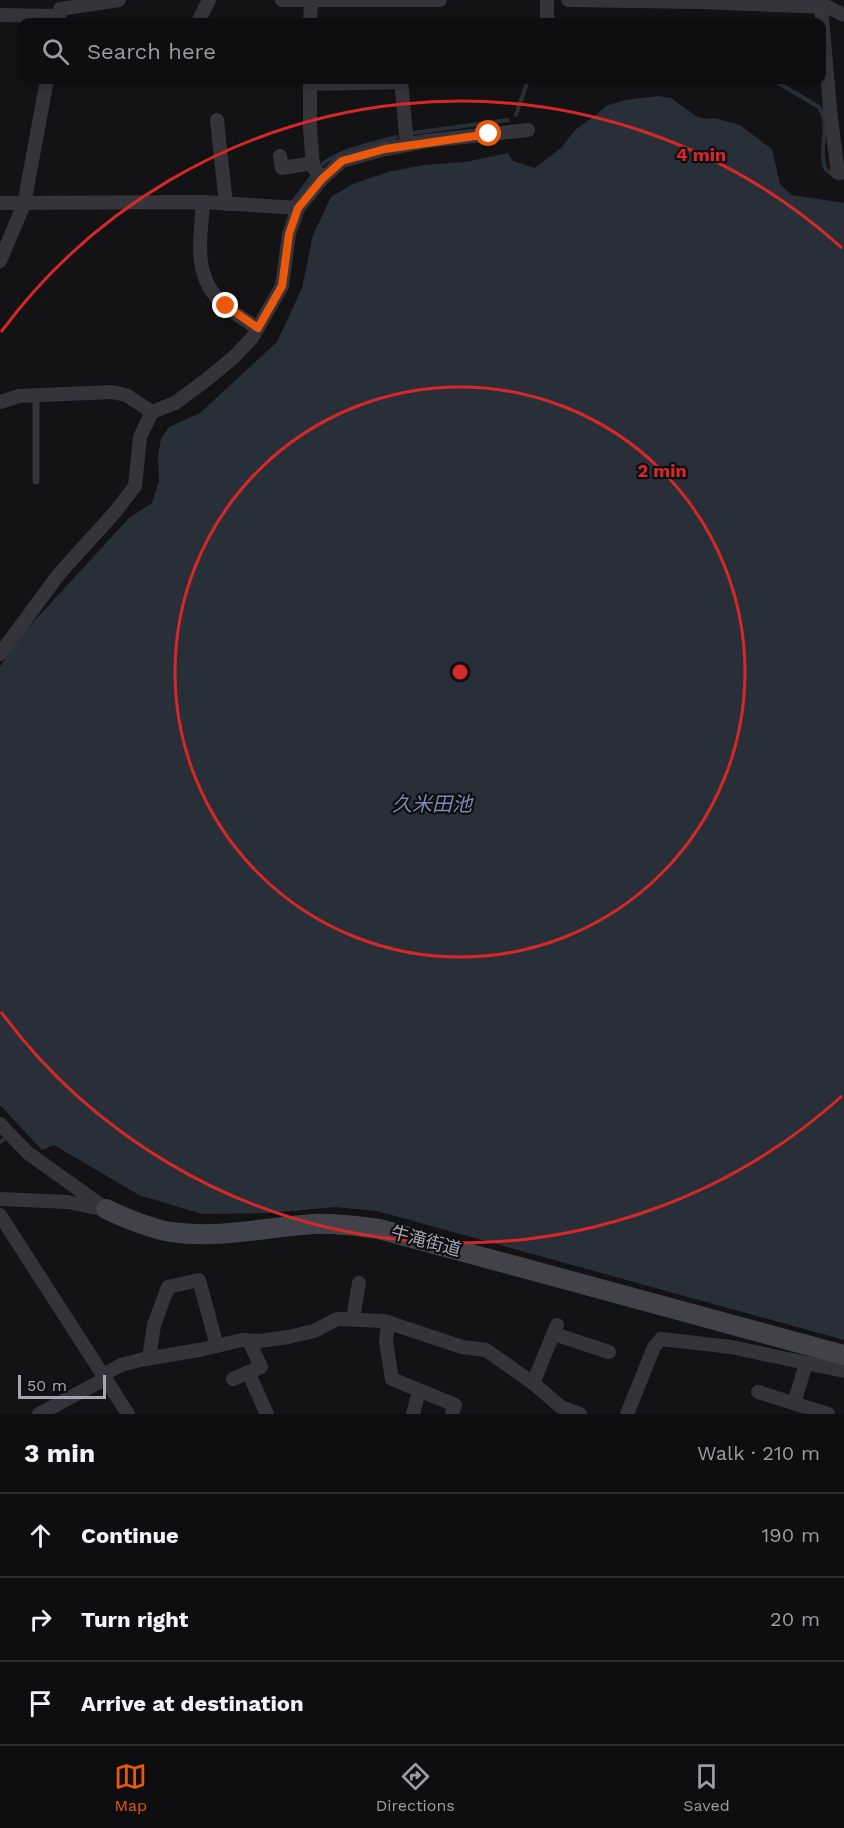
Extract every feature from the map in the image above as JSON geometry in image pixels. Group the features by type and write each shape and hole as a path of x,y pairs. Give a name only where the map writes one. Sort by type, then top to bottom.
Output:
{"street":[{"path":"0,15 60,12 119,0"},
{"path":"200,18 209,0"},
{"path":"282,0 440,0"},
{"path":"310,18 311,0"},
{"path":"547,0 547,18"},
{"path":"568,0 701,1 825,7 844,2"},
{"path":"825,7 844,15"},
{"path":"825,7 837,118 838,173 844,172"},
{"path":"0,261 24,204 46,84"},
{"path":"310,84 312,163 322,179"},
{"path":"401,84 406,145"},
{"path":"216,120 226,204"},
{"path":"0,654 59,574 116,511 135,486 140,437 152,412 175,403 205,381 234,357 252,338 282,286 289,234 298,208 322,179 342,161 385,149 528,130"},
{"path":"280,156 282,168 312,163"},
{"path":"203,202 200,260 202,272 216,298 258,328"},
{"path":"0,203 203,202 298,208"},
{"path":"0,402 19,396 112,392 126,395 152,412"},
{"path":"0,1124 28,1153 106,1209"},
{"name":"牛滝街道","path":"0,1199 68,1202 106,1209 142,1226 170,1232 224,1234 316,1224 379,1228 844,1355"},
{"path":"0,1215 128,1414"},
{"path":"149,1358 154,1325 168,1287 199,1280 217,1346"},
{"path":"353,1319 359,1283"},
{"path":"39,1414 121,1365 242,1340 260,1341 302,1334 314,1331 337,1319 388,1322 462,1347 486,1350 533,1383 561,1407 580,1414"},
{"path":"388,1322 386,1342 392,1379 456,1405 452,1414"},
{"path":"533,1383 556,1329 609,1352"},
{"path":"627,1414 654,1347 661,1339 731,1347 844,1371"},
{"path":"233,1379 261,1366 249,1341"},
{"path":"794,1403 806,1364"},
{"path":"248,1372 267,1414"},
{"path":"413,1414 419,1391"},
{"path":"758,1392 828,1414"}],"lane":[{"path":"36,396 36,481"}],"water":[{"name":"久米田池","path":"658,96 671,98 696,116 740,125 772,149 780,184 792,195 844,203 844,1340 377,1211 336,1207 268,1213 202,1214 139,1195 54,1145 42,1150 0,1105 0,667 15,642 129,518 152,503 159,481 158,455 161,439 169,427 200,413 277,342 302,288 313,235 331,197 353,184 388,172 423,165 466,162 508,153 513,161 535,168 562,147 575,130 606,106 625,100"}],"waterway":[{"path":"516,115 527,84"},
{"path":"780,84 819,107 823,115 825,130 824,162 826,170 834,175"},
{"path":"413,133 508,120"},
{"path":"318,168 345,152 396,137"},
{"path":"293,202 313,175"}],"route":[{"path":"226,306 258,328 282,286 289,234 298,208 322,179 342,161 385,149 427,141 489,134"}]}
